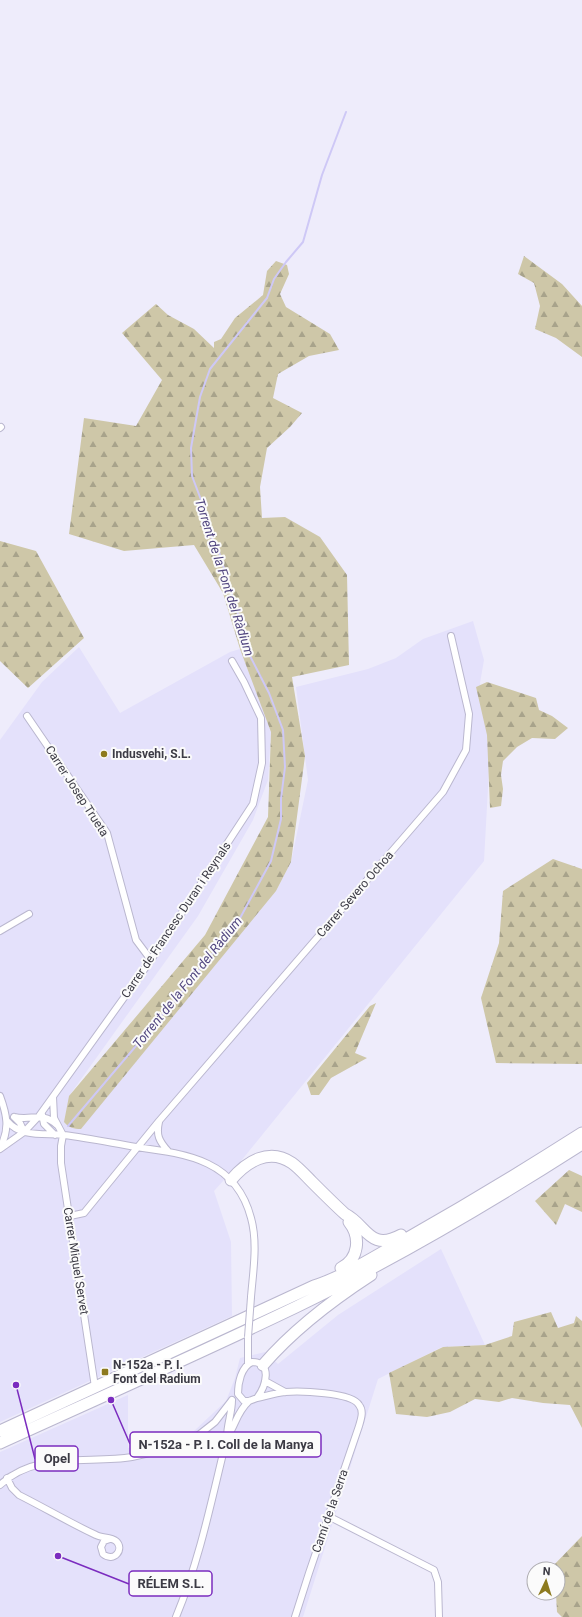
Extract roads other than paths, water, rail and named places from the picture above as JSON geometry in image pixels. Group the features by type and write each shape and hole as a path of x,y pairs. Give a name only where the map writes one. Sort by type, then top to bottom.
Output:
{"highway":[{"path":"0,1431 314,1286 325,1283 376,1256 520,1173 582,1133"},
{"path":"0,1443 296,1307 386,1260 523,1182 582,1144"},
{"path":"231,1180 244,1166 254,1159 277,1157 286,1160 301,1171 370,1236 382,1241 394,1239 444,1217"},
{"path":"314,1286 322,1278 351,1261 357,1249 357,1238 353,1227 347,1220 345,1214"},
{"path":"263,1365 275,1351 316,1314 338,1297 379,1270 386,1260"}],"street":[{"name":"Carrer Severo Ochoa","path":"70,1216 84,1213 159,1121 443,792 466,750 469,714 451,636"},
{"name":"Carrer de Francesc Duran i Reynals","path":"0,1148 24,1132 41,1114 151,960 253,804 262,763 261,718 232,661"},
{"name":"Carrer Josep Trueta","path":"27,716 107,833 136,940 151,960"},
{"path":"0,931 29,914"},
{"path":"54,1095 53,1112 57,1125 63,1135"},
{"path":"0,1096 7,1121 7,1130 0,1148"},
{"path":"4,1106 20,1123 24,1132"},
{"path":"14,1117 24,1119 41,1114 57,1125"},
{"path":"41,1114 44,1124 56,1135"},
{"path":"7,1121 14,1127 24,1132 63,1135 168,1151 192,1157 211,1165 231,1180 242,1196 252,1219 254,1238 254,1258 248,1337 248,1364"},
{"path":"159,1121 159,1140 168,1151"},
{"name":"Carrer Miquel Servet","path":"63,1135 61,1158 95,1387"},
{"path":"191,1441 215,1422 238,1394 239,1383 244,1368 248,1364 256,1362 263,1365 265,1369 265,1381 257,1398"},
{"path":"265,1381 285,1392"},
{"path":"227,1437 232,1430 241,1409 249,1402 257,1398 285,1392"},
{"name":"Camí de la Serra","path":"285,1392 340,1396 355,1400 360,1405 362,1411 361,1418 295,1617"},
{"path":"238,1394 244,1401 249,1402"},
{"path":"176,1617 198,1556 227,1437 232,1400"},
{"path":"0,1485 7,1478 17,1472 52,1462 131,1457 191,1441 209,1442 224,1448"},
{"path":"7,1478 12,1488 19,1495 96,1536 114,1540 118,1544 119,1551 117,1554 110,1558 106,1557 103,1554 96,1536"},
{"path":"328,1516 434,1570 438,1582 439,1617"},
{"path":"101,1547 104,1541 110,1539"}],"waterway":[{"name":"Torrent de la Font del Ràdium","path":"68,1126 181,993 239,920 271,861 281,819 281,799 285,767 283,730 269,693 248,652 219,552 208,531 203,505 192,476 191,448 200,397 210,369 267,298 274,279 303,242 322,175 346,112"}],"place":[{"name":"Indusvehi, S.L.","path":"104,754"},
{"name":"N-152a - P. I. Font del Radium","path":"105,1372"},
{"name":"Opel","path":"16,1385"},
{"name":"N-152a - P. I. Coll de la Manya","path":"111,1400"},
{"name":"RÉLEM S.L.","path":"58,1556"}]}
